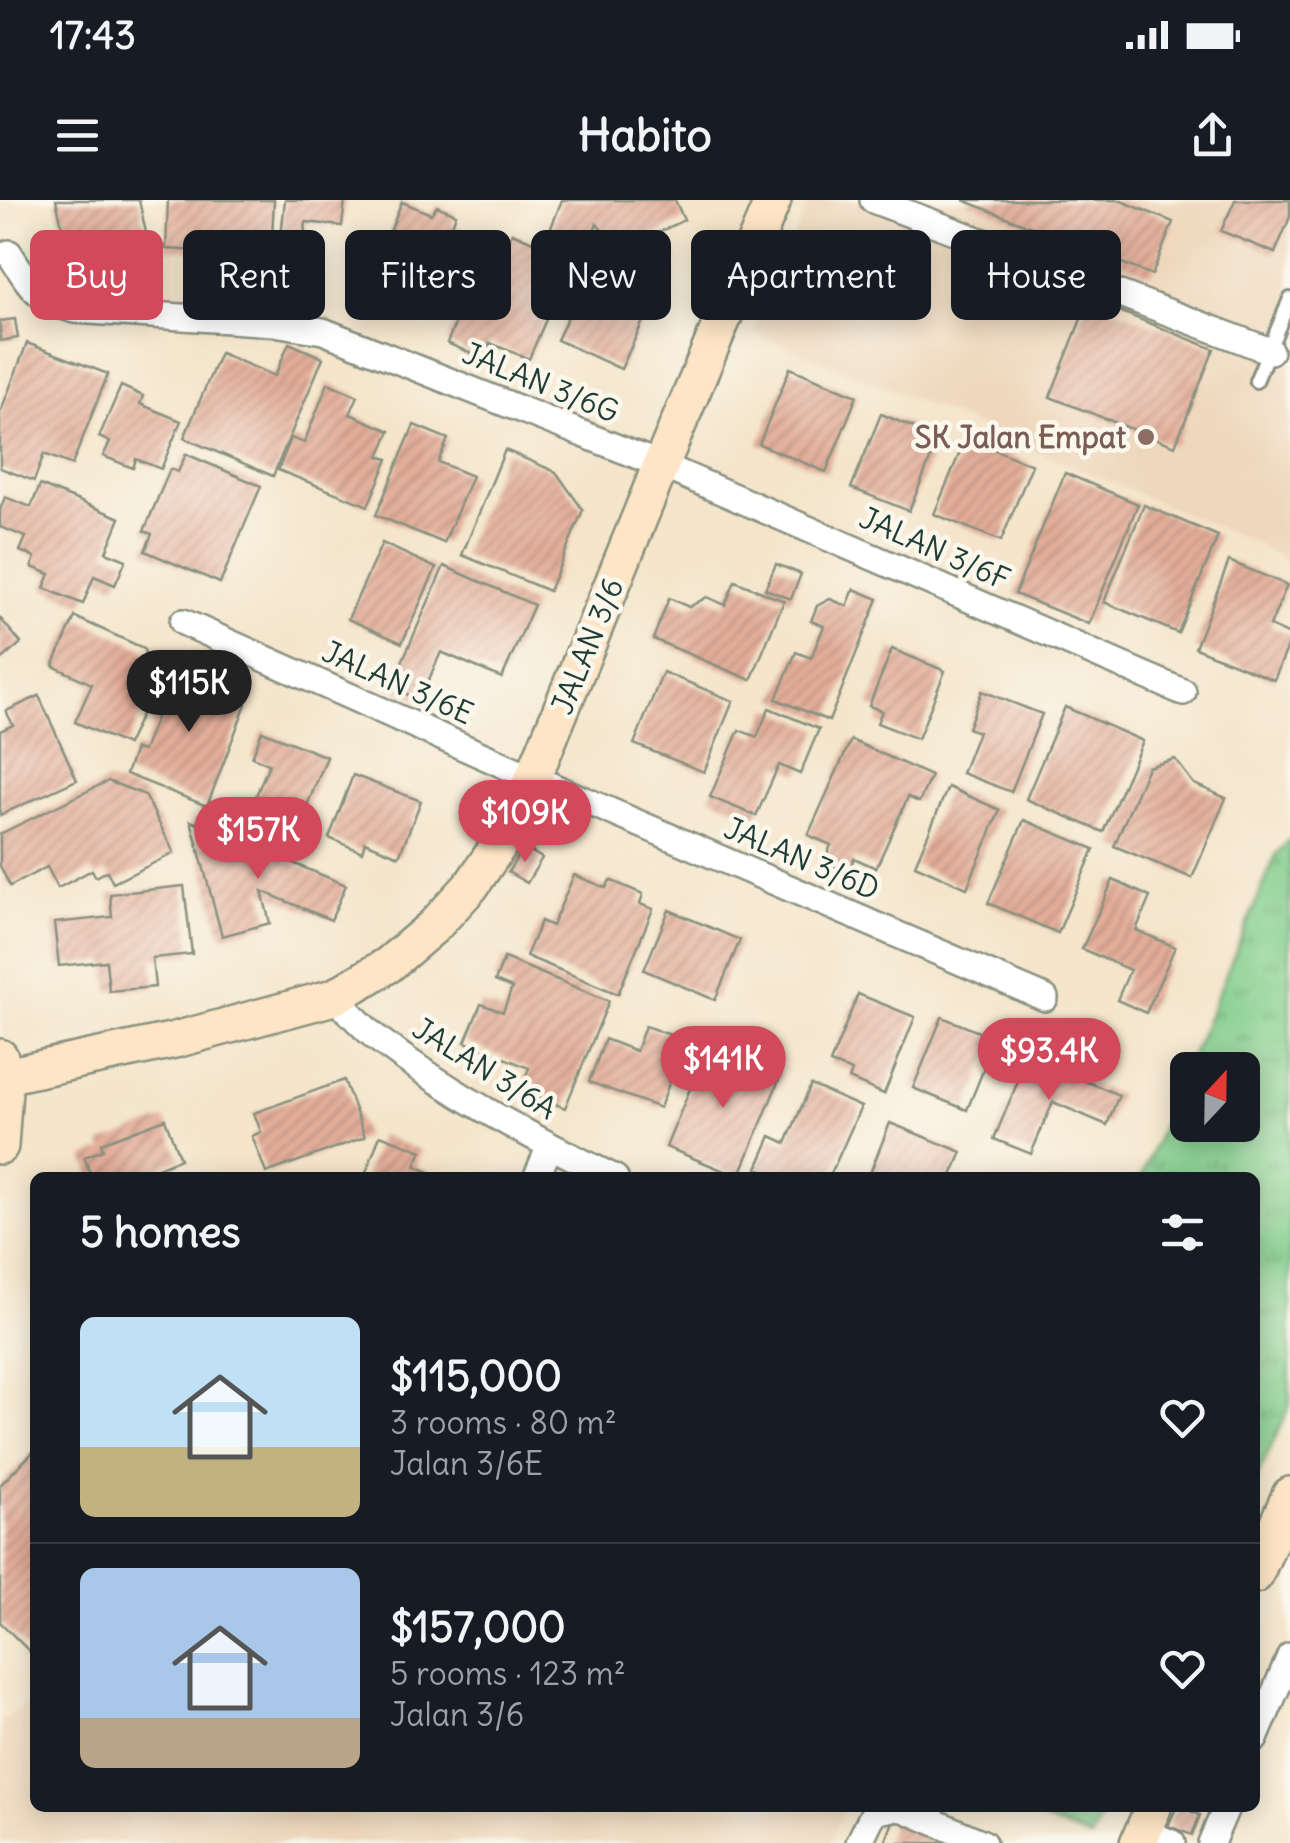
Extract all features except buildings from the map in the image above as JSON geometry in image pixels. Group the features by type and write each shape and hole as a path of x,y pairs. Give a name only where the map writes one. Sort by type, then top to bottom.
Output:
{"street":[{"name":"JALAN 3/6","path":"3,1066 175,1040 334,997 388,965 434,926 471,886 507,833 533,778 773,200"},
{"path":"873,200 1270,351"},
{"name":"JALAN 3/6G","path":"9,253 33,288 59,306 93,313 274,322 323,332 661,465"},
{"name":"JALAN 3/6F","path":"661,465 1183,692"},
{"name":"JALAN 3/6E","path":"182,622 533,778"},
{"name":"JALAN 3/6D","path":"533,778 1044,998"},
{"name":"JALAN 3/6A","path":"334,997 376,1038 466,1099 602,1172"},
{"path":"0,1146 3,1066"},
{"path":"539,1172 550,1146"},
{"path":"1260,1565 1290,1496"},
{"path":"1260,1727 1290,1656"},
{"path":"859,1843 874,1812"},
{"path":"911,1812 983,1843"},
{"path":"1211,1843 1224,1812"}],"lane":[{"path":"1256,381 1290,299"}],"shaded area":[{"name":"SK Jalan Empat","path":"810,200 1290,200 1290,562 1250,541 754,332 759,320 931,320 931,230 797,230"},
{"path":"30,1704 30,1812 842,1812 829,1843 0,1843 0,1721"}],"green space":[{"path":"1290,839 1290,1405 1260,1470 1260,1172 1143,1172 1170,1108 1170,1142 1260,1142 1260,1052 1193,1052 1276,855"},
{"path":"1026,1812 1103,1812 1091,1839"}],"place":[{"name":"SK Jalan Empat","path":"1146,437"}]}
